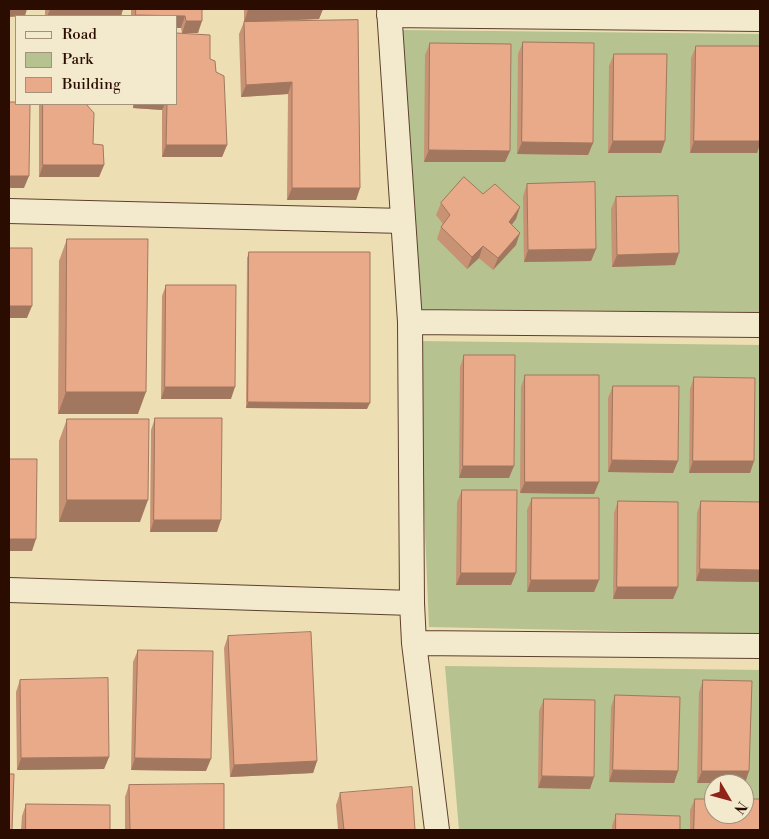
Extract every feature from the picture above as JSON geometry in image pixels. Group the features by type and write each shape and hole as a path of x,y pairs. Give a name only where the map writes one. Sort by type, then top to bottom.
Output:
{"street":[{"path":"437,830 414,643 412,604 410,322 389,12 760,20"},
{"path":"9,211 403,221"},
{"path":"410,322 760,325"},
{"path":"9,590 412,604"},
{"path":"414,643 760,646"}],"green space":[{"path":"403,30 760,34 760,312 412,309"},
{"path":"417,341 760,345 760,634 429,627"},
{"path":"445,666 760,670 760,830 459,830"}],"building":[{"path":"50,9 123,9 50,10"},
{"path":"136,9 202,9 202,21 186,21 185,16 178,15 136,15"},
{"path":"358,20 360,188 292,188 292,82 246,85 244,22"},
{"path":"178,33 210,35 210,59 215,61 216,72 224,76 227,145 166,145 167,105 178,105"},
{"path":"523,42 594,43 593,143 522,142"},
{"path":"430,43 511,44 510,151 429,150"},
{"path":"696,46 760,46 760,141 694,141"},
{"path":"614,54 667,54 665,141 613,141"},
{"path":"9,102 15,102 15,105 30,105 29,176 9,176"},
{"path":"43,105 87,105 94,113 93,144 103,145 104,165 43,165"},
{"path":"464,177 483,194 495,184 520,207 509,222 520,233 498,258 483,246 472,257 441,227 450,215 441,203"},
{"path":"595,182 596,249 528,250 527,184"},
{"path":"678,196 679,253 617,255 616,197"},
{"path":"67,239 148,239 146,392 66,392"},
{"path":"9,248 32,248 32,306 9,306"},
{"path":"249,252 370,252 370,403 248,402"},
{"path":"166,285 236,285 235,387 165,387"},
{"path":"464,355 515,355 514,466 463,466"},
{"path":"525,375 599,375 599,482 525,482"},
{"path":"694,377 755,378 754,461 693,461"},
{"path":"613,386 679,386 678,461 612,460"},
{"path":"155,418 222,418 221,520 154,520"},
{"path":"67,419 149,419 148,500 67,500"},
{"path":"9,459 37,459 36,539 9,539"},
{"path":"462,490 517,490 516,573 461,573"},
{"path":"532,498 599,498 599,580 531,580"},
{"path":"618,501 678,502 678,587 617,587"},
{"path":"701,501 760,502 760,570 700,569"},
{"path":"311,632 317,761 234,765 228,636"},
{"path":"138,650 213,651 211,759 135,758"},
{"path":"108,678 109,757 21,758 20,680"},
{"path":"703,680 752,681 749,771 702,771"},
{"path":"615,695 680,697 678,771 613,770"},
{"path":"544,699 595,700 594,777 542,776"},
{"path":"9,774 14,774 12,830 9,830"},
{"path":"224,784 224,830 130,830 129,785"},
{"path":"412,787 415,830 344,830 340,793"},
{"path":"695,799 704,799 704,824 754,824 754,799 760,799 760,830 694,830"},
{"path":"26,804 110,805 110,830 26,830"},
{"path":"616,814 680,816 680,830 616,830"}]}
